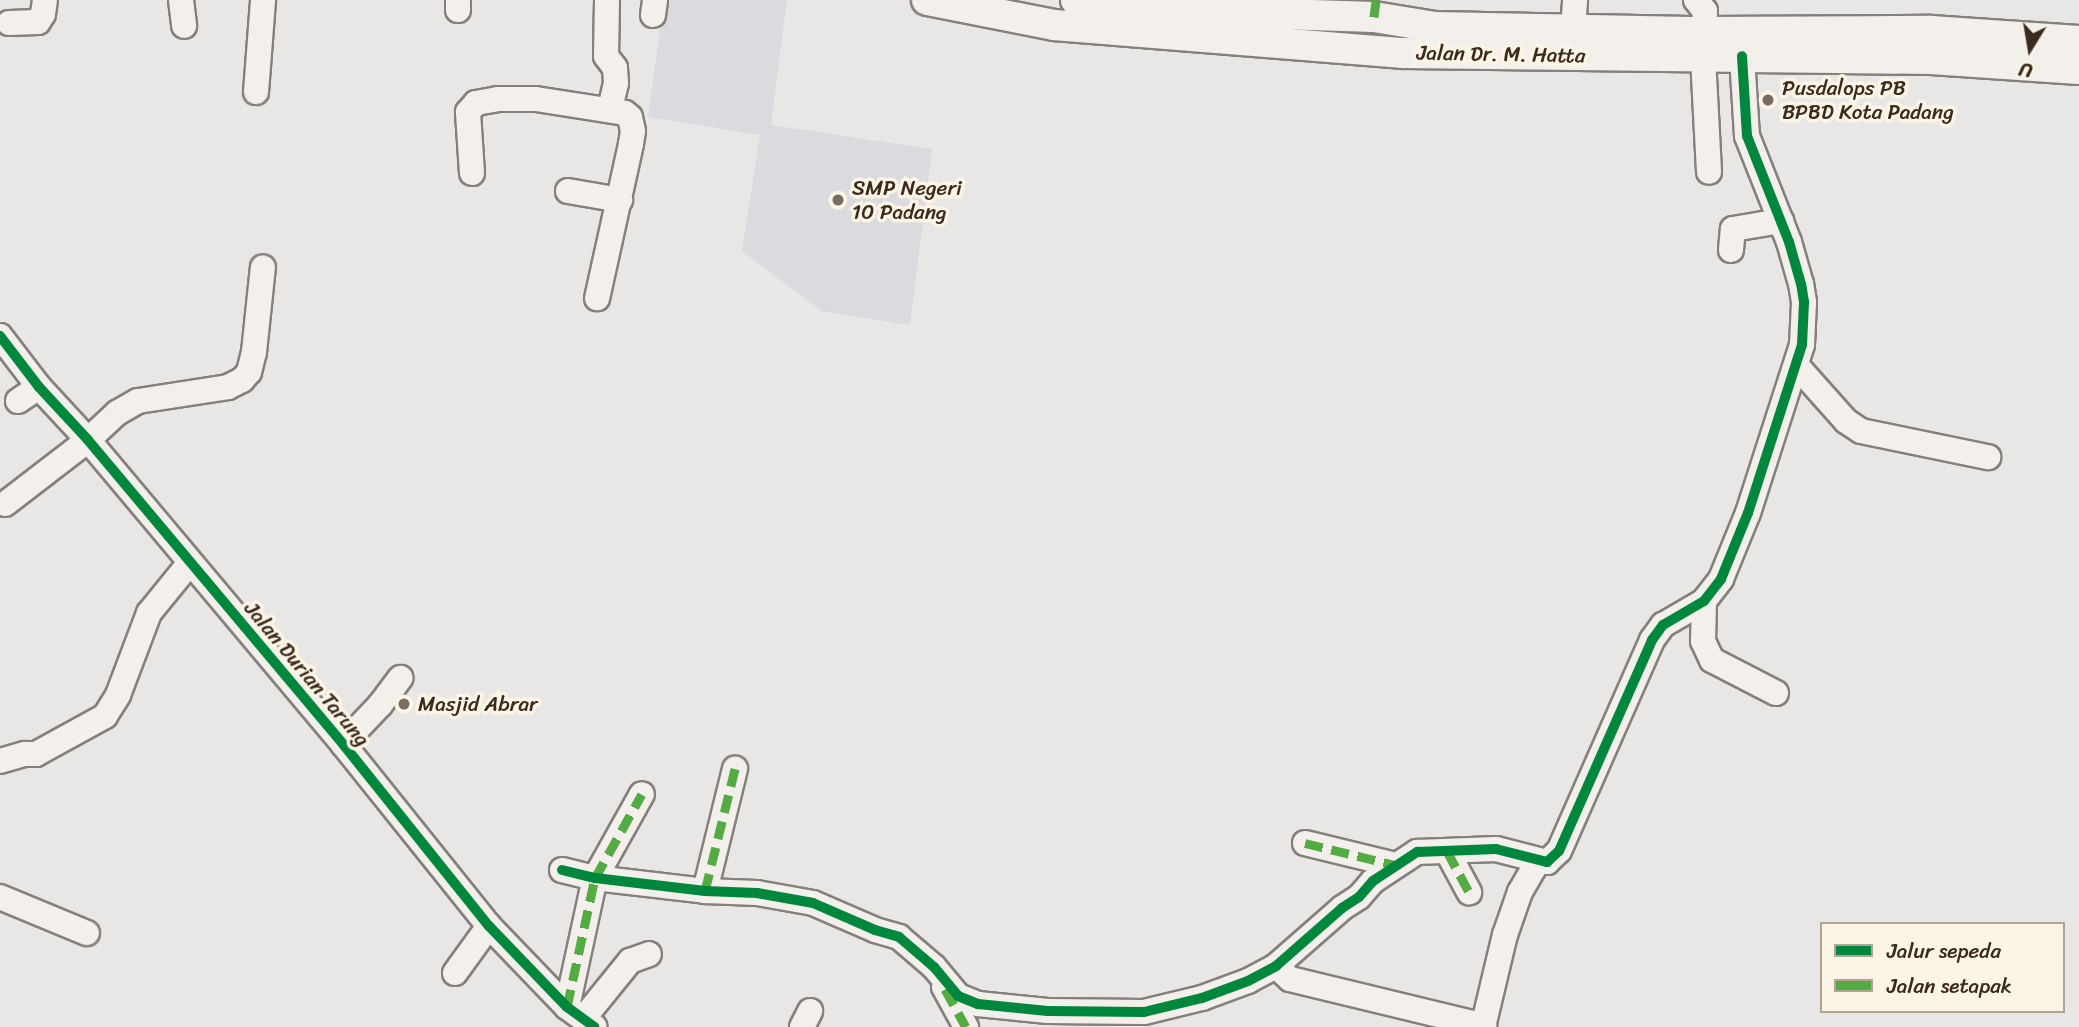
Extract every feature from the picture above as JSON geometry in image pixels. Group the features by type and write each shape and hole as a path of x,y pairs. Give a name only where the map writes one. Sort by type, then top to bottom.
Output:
{"main road":[{"name":"Jalan Dr. M. Hatta","path":"926,0 1054,25 1404,53 1704,45 1931,31 2079,41"},
{"name":"Jalan Dr. M. Hatta","path":"1076,0 1216,6 1375,8 1436,27 1573,30 1704,45 1742,56 1931,59 2079,69"}],"street":[{"path":"9,23 38,22 43,14 45,0"},
{"path":"181,0 184,26"},
{"path":"256,92 263,0"},
{"path":"607,0 606,56 615,68 610,110"},
{"path":"1573,30 1575,0"},
{"path":"1696,0 1706,11 1704,45 1709,172"},
{"path":"562,870 595,878 705,891 757,893 813,903 875,930 899,937 934,967 958,996 978,1004 1048,1011 1144,1012 1202,998 1248,981 1276,966 1395,865 1417,852 1496,849 1533,861 1547,862 1559,851 1652,640 1663,625 1704,601 1732,555 1797,366 1802,345 1804,302 1781,221 1746,136 1742,56"},
{"path":"472,173 468,112 476,103 498,99 536,99 610,110 630,117 633,131 597,298"},
{"path":"568,191 620,200"},
{"path":"1731,250 1733,229 1781,221"},
{"path":"5,504 88,440 117,413 138,401 228,387 242,380 249,372 254,352 263,267"},
{"name":"Jalan Durian Tarung","path":"0,336 39,387 88,440 189,564 343,744 489,926 581,1018"},
{"path":"1797,366 1846,421 1861,431 1988,457"},
{"path":"18,401 39,387"},
{"path":"0,761 36,754 105,716 118,695 149,612 189,564"},
{"path":"1704,601 1703,641 1713,660 1776,693"},
{"path":"343,744 380,705 400,678"},
{"path":"705,891 735,769"},
{"path":"581,1018 595,878 642,794"},
{"path":"1305,843 1395,865"},
{"path":"1447,851 1469,892"},
{"path":"1276,966 1290,979 1483,1026 1505,935 1520,892 1534,868 1533,861"},
{"path":"0,897 87,933"},
{"path":"455,973 489,926"},
{"path":"581,1018 630,961 649,954"},
{"path":"934,967 966,1027"}],"shaded area":[{"name":"SMP Negeri 10 Padang","path":"664,0 787,0 771,125 932,149 910,325 822,311 742,251 760,135 648,117"}],"marked path":[{"path":"1374,17 1376,0"},
{"path":"705,891 735,769"},
{"path":"567,1007 595,878 642,794"},
{"path":"1305,843 1395,865"},
{"path":"1447,851 1469,892"},
{"path":"945,989 966,1027"}],"cycle path":[{"path":"562,870 595,878 705,891 757,893 813,903 875,930 899,937 934,967 958,996 978,1004 1048,1011 1144,1012 1202,998 1248,981 1276,966 1342,908 1359,897 1373,881 1417,852 1496,849 1547,862 1559,851 1652,640 1663,625 1704,601 1721,579 1748,513 1802,345 1804,302 1801,284 1789,242 1747,136 1742,56"},
{"path":"0,336 39,387 88,440 343,744 489,926 567,1007 595,1027"}],"place":[{"name":"Pusdalops PB BPBD Kota Padang","path":"1768,100"},
{"name":"SMP Negeri 10 Padang","path":"838,200"},
{"name":"Masjid Abrar","path":"404,704"}]}
